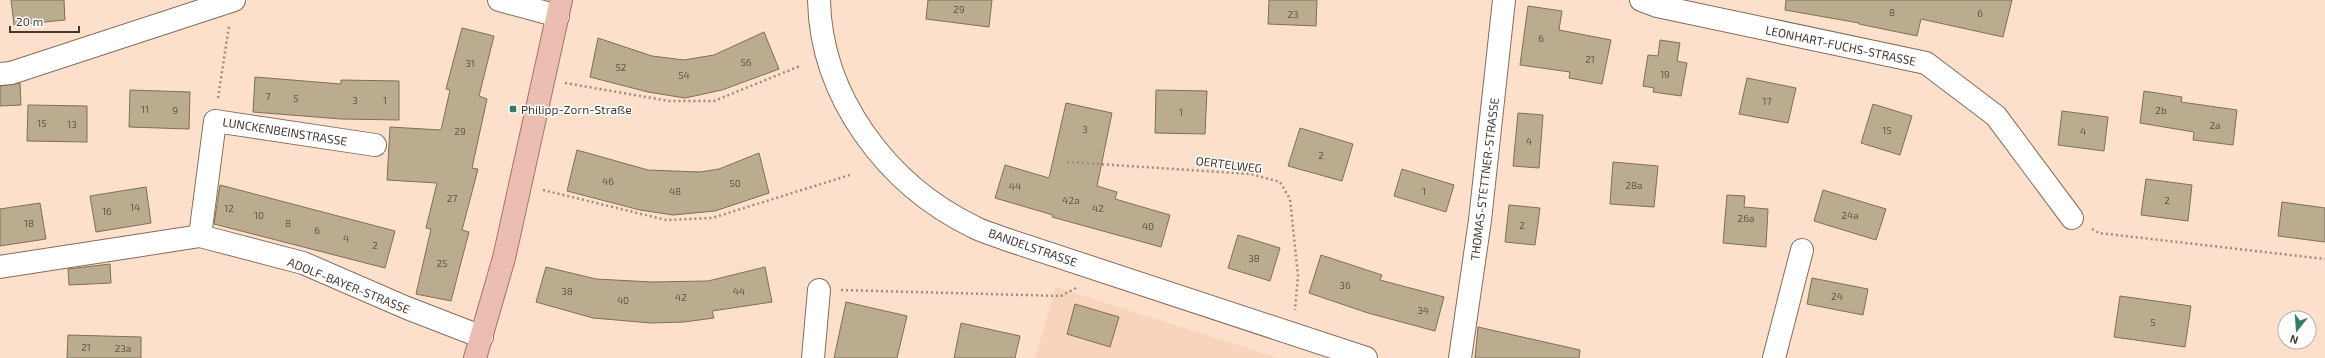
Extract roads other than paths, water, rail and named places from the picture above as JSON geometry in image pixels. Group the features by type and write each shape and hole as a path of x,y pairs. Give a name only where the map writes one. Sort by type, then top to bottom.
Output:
{"main road":[{"path":"475,358 504,258 560,8"}],"street":[{"path":"0,74 11,73 233,0"},
{"path":"499,0 560,8"},
{"name":"BANDELSTRASSE","path":"819,0 824,48 841,94 854,120 871,144 915,188 974,227 1292,335 1366,358"},
{"name":"THOMAS-STETTNER-STRASSE","path":"1460,358 1480,220 1504,0"},
{"name":"LEONHART-FUCHS-STRASSE","path":"1641,0 1664,8 1926,63 1996,116 2072,218"},
{"name":"LUNCKENBEINSTRASSE","path":"200,236 215,121 375,145"},
{"name":"ADOLF-BAYER-STRASSE","path":"0,267 200,236 303,263 407,308 482,336"},
{"path":"1774,358 1802,250"},
{"path":"813,358 819,290"}],"place":[{"name":"Philipp-Zorn-Straße","path":"513,109"}]}
